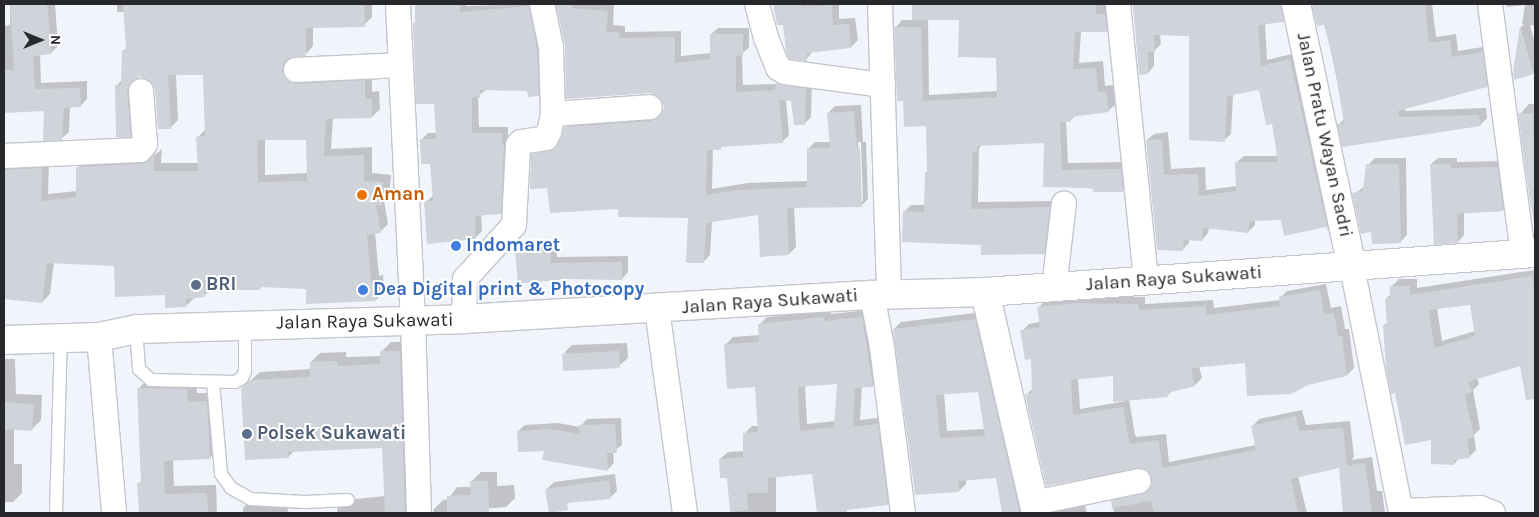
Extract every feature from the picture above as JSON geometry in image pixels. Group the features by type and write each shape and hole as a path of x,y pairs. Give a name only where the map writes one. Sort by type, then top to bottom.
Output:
{"main road":[{"name":"Jalan Pratu Wayan Sadri","path":"1296,4 1352,267"},
{"name":"Jalan Raya Sukawati","path":"4,340 98,337 136,329 245,324 464,319 880,295 984,292 1529,254"},
{"path":"984,292 1034,508"}],"street":[{"path":"398,4 413,321 418,513"},
{"path":"464,319 465,279 514,225 517,148 521,142 546,138 549,132 553,114 551,48 542,4"},
{"path":"757,4 766,38 778,68 785,72 883,85"},
{"path":"880,4 883,85 880,295 882,347 903,513"},
{"path":"1118,4 1146,282"},
{"path":"1490,4 1529,254"},
{"path":"296,70 401,65"},
{"path":"4,156 140,150 145,144 142,91"},
{"path":"553,114 650,107"},
{"path":"1057,287 1056,271 1064,203"},
{"path":"1352,267 1401,512 1480,508 1493,513"},
{"path":"657,309 685,513"},
{"path":"98,337 114,513"},
{"path":"1034,508 1139,481"}],"lane":[{"path":"136,329 139,369 146,377 155,381 235,382 243,375 245,324"},
{"path":"56,513 61,338"},
{"path":"213,382 221,474 231,488 251,499 306,502 348,500"}],"building":[{"path":"10,4 47,4 52,54 33,56 35,89 80,88 81,107 64,108 62,140 43,141 44,111 4,113 4,70 14,70"},
{"path":"123,4 364,4 365,27 306,28 306,56 288,59 282,71 285,78 296,84 365,80 365,99 372,99 372,118 326,119 324,156 364,155 364,181 383,182 382,205 376,205 381,233 367,235 371,283 376,283 376,301 306,304 306,289 260,287 260,290 236,290 235,278 204,280 205,297 186,299 186,307 165,308 165,295 115,297 114,266 47,263 42,303 4,299 4,170 42,168 41,201 76,197 76,167 141,164 154,154 154,171 198,171 196,137 205,136 203,75 168,75 171,129 158,129 155,90 152,83 140,77 133,80 127,92 131,137 116,137 115,85 121,85 122,50 126,50","holes":["257,140 306,140 307,181 258,182"]},
{"path":"415,4 460,4 460,12 529,6 537,49 539,96 528,97 527,91 480,90 480,98 472,97 472,133 502,133 502,144 504,144 501,214 475,216 476,239 427,244 424,201 433,201 430,164 421,164 420,139 436,139 434,104 416,104 413,23 415,23"},
{"path":"571,4 572,8 608,11 606,32 619,32 619,38 675,37 675,63 710,59 710,34 743,34 743,56 736,56 736,92 775,90 776,82 806,89 805,125 794,125 791,101 779,100 783,143 721,147 721,150 707,150 706,195 739,190 807,187 807,148 830,148 827,113 854,111 857,148 860,148 862,207 787,208 789,255 760,257 758,215 706,223 704,263 686,263 688,218 618,217 618,209 550,213 547,188 530,189 531,154 554,149 561,138 564,127 651,121 662,113 664,106 661,99 650,93 566,99 565,46 556,5"},
{"path":"773,4 801,4 802,7 832,5 833,25 849,24 851,48 807,53 807,61 789,59 786,51 783,25 777,25"},
{"path":"912,4 1096,4 1096,14 1105,14 1107,32 1075,32 1073,69 1096,68 1098,92 1106,91 1109,112 1071,117 1071,122 1060,122 1062,170 1121,169 1123,192 1093,192 1093,188 1043,187 1044,143 977,146 977,152 973,152 971,209 1050,207 1044,254 981,255 981,245 902,242 903,211 924,212 925,172 927,172 926,126 904,127 903,101 897,101 894,27 921,27 923,101 997,97 996,58 958,57 959,20 912,20"},
{"path":"1133,4 1281,4 1284,22 1258,25 1261,66 1290,59 1329,235 1326,227 1284,236 1281,220 1250,221 1248,233 1203,228 1202,241 1184,240 1183,251 1157,250 1146,140 1162,139 1164,175 1198,174 1199,196 1236,191 1235,162 1278,162 1272,124 1266,125 1259,90 1227,96 1225,142 1189,140 1189,36 1154,35 1155,52 1148,52 1148,74 1139,75"},
{"path":"1323,4 1425,4 1429,43 1450,40 1452,57 1483,52 1487,87 1398,111 1399,117 1479,115 1481,126 1342,147 1337,124 1344,123 1334,63 1324,25 1317,26 1312,6"},
{"path":"1520,26 1534,74 1514,80 1513,72"},
{"path":"1518,113 1533,113 1535,209 1531,209"},
{"path":"1366,164 1399,164 1401,243 1372,244 1371,232 1361,234 1352,193 1363,191"},
{"path":"1430,164 1451,164 1451,168 1498,167 1503,211 1457,214 1458,243 1434,245"},
{"path":"550,249 551,263 622,262 622,280 567,279 518,284 515,252"},
{"path":"1532,276 1535,296 1535,399 1526,400 1520,366 1468,382 1472,392 1465,395 1474,437 1467,439 1470,458 1454,460 1454,465 1431,464 1431,440 1405,445 1395,393 1391,394 1386,368 1383,325 1387,325 1385,299 1390,298 1390,286 1410,286 1410,295","holes":["1470,305 1475,336 1434,348 1429,310"]},
{"path":"1320,290 1324,314 1334,313 1338,336 1342,336 1347,376 1308,385 1291,394 1247,396 1245,363 1191,368 1195,386 1168,393 1168,397 1113,402 1113,376 1071,380 1073,415 1123,407 1130,444 1159,440 1162,468 1256,450 1251,426 1296,416 1299,431 1343,428 1347,466 1365,463 1372,513 1343,513 1339,468 1291,479 1298,513 1154,513 1151,501 1112,508 1111,501 1148,491 1152,485 1152,478 1149,472 1143,468 1046,486 1025,394 1032,393 1031,359 1025,360 1020,330 1040,327 1037,307 1075,303 1138,304 1139,310 1206,306 1207,315 1280,306 1279,297"},
{"path":"824,317 824,321 862,317 873,387 855,388 853,427 878,424 888,505 847,510 847,513 817,513 812,474 768,478 768,493 747,493 748,510 730,512 727,478 720,478 719,459 743,457 743,433 758,432 755,387 727,389 724,344 759,342 758,324","holes":["837,384 834,427 800,431 798,387"]},
{"path":"975,319 1019,513 1002,513 996,478 958,481 959,492 915,495 893,329","holes":["978,392 985,436 940,438 936,395"]},
{"path":"380,351 400,351 405,513 385,513 382,448 288,452 289,458 245,460 241,388 250,380 310,377 310,362 337,361 338,366 380,364"},
{"path":"619,351 620,368 563,371 562,354"},
{"path":"137,388 187,389 188,402 207,401 210,459 164,461 165,494 207,493 208,513 139,513 137,483 141,483"},
{"path":"4,402 34,404 32,431 4,429"},
{"path":"615,424 617,453 607,453 608,471 542,460 544,451 518,452 517,431 551,429 579,434 579,425"},
{"path":"609,480 611,499 567,503 568,510 549,513 545,489"},
{"path":"470,481 488,481 489,513 447,513 447,496 471,495"}],"place":[{"name":"Aman","path":"362,195"},
{"name":"Indomaret","path":"456,246"},
{"name":"BRI","path":"196,285"},
{"name":"Dea Digital print & Photocopy","path":"363,290"},
{"name":"Polsek Sukawati","path":"247,434"}]}
